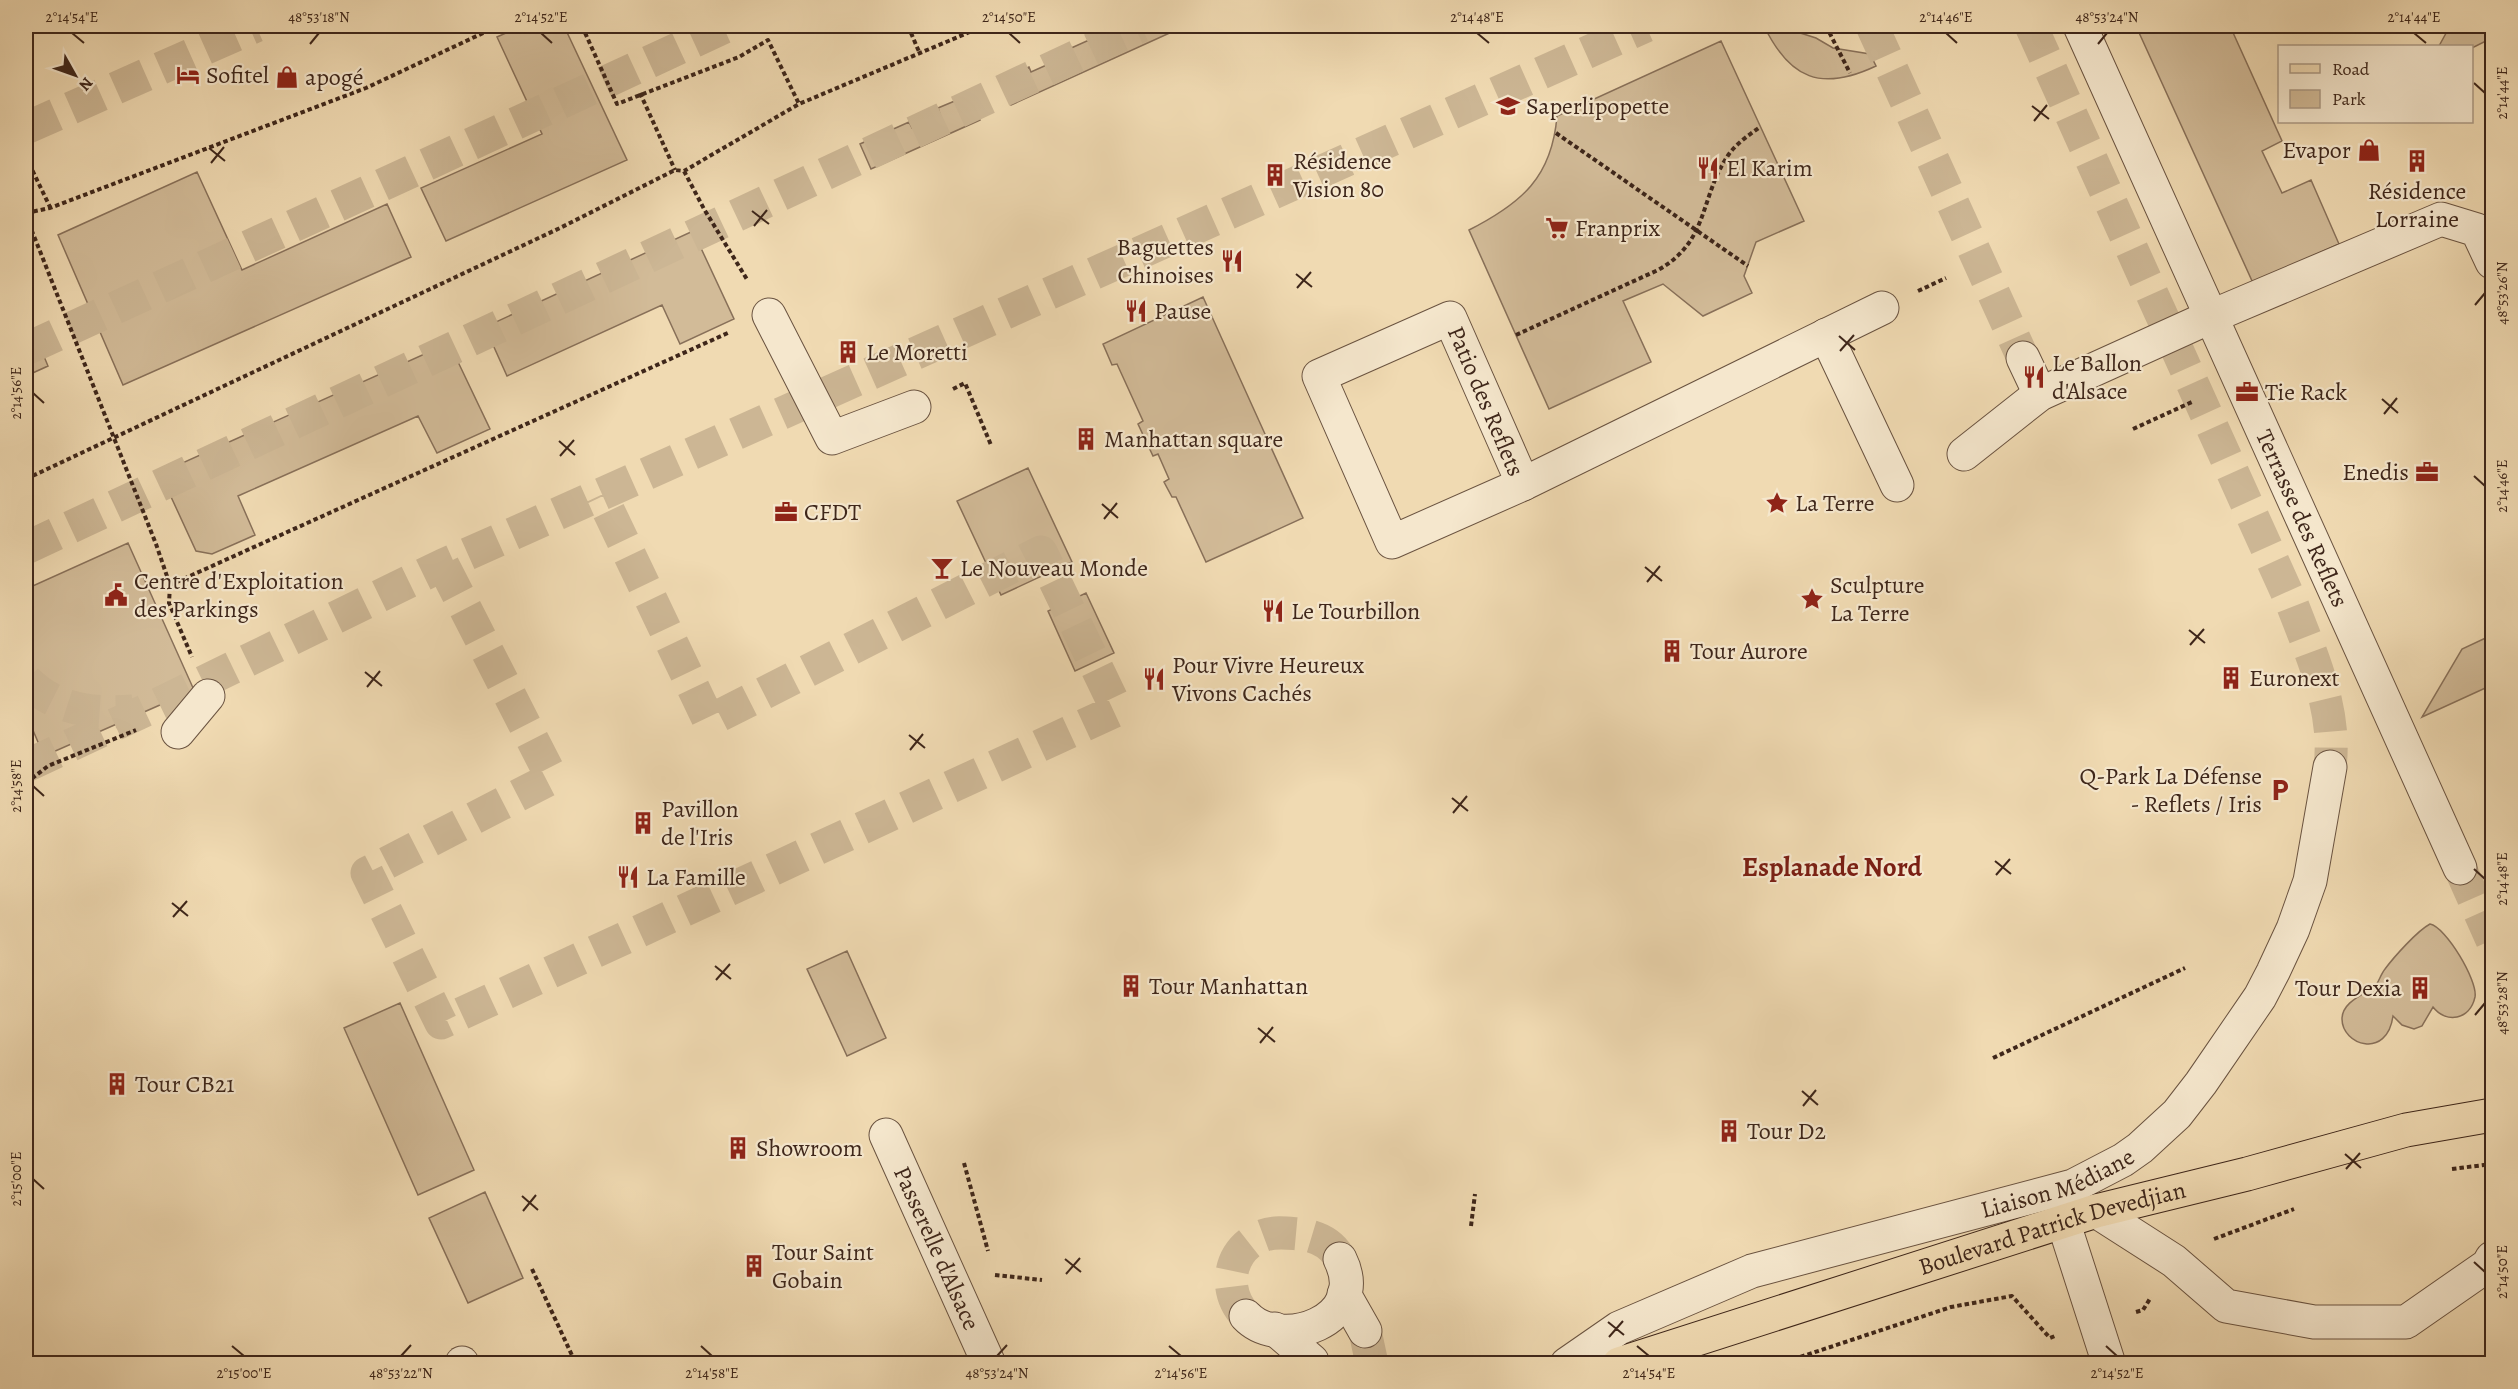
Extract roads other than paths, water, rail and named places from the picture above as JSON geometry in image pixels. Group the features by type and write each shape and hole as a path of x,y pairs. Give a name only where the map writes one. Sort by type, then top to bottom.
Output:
{"main road":[{"name":"Boulevard Patrick Devedjian","path":"1619,1364 2096,1211 2247,1174 2406,1130 2493,1115"}],"street":[{"name":"Terrasse des Reflets","path":"2080,26 2460,868"},
{"path":"1964,454 2040,394 2210,317 2441,219 2477,230 2493,262"},
{"path":"1523,484 1882,308"},
{"name":"Patio des Reflets","path":"1450,318 1523,484 1392,542 1319,376 1450,318"},
{"path":"757,320 832,438 914,407"},
{"path":"1826,335 1897,485"},
{"path":"2023,358 2040,394"},
{"path":"178,732 208,696"},
{"name":"Liaison Médiane","path":"1567,1364 1619,1328 1752,1271 2064,1189 2101,1172 2140,1148 2177,1114 2201,1083 2245,1020 2274,972 2310,881 2331,767"},
{"name":"Passerelle d'Alsace","path":"886,1135 989,1364"},
{"path":"2096,1211 2174,1261 2226,1306 2314,1322 2406,1322 2488,1264 2493,1258"},
{"path":"2063,1221 2109,1364"},
{"path":"1245,1316 1257,1324 1275,1329 1304,1330 1322,1324 1336,1312 1344,1294 1346,1276 1340,1259"},
{"path":"1344,1294 1365,1331"},
{"path":"1275,1329 1312,1361"}],"tunnel":[{"path":"26,128 256,26"},
{"path":"26,349 727,26"},
{"path":"26,548 1141,26"},
{"path":"26,766 443,565 1646,26"},
{"path":"1872,26 2023,358"},
{"path":"2031,26 2292,604 2315,663 2326,704 2330,725 2330,767"},
{"path":"443,565 552,778 367,873 441,1023 1117,710 1041,552 709,721 601,495"},
{"path":"26,680 49,698 75,708 103,712 133,711"},
{"path":"2460,868 2492,940"},
{"path":"1246,1316 1238,1306 1231,1283 1236,1260 1251,1242 1271,1233 1305,1235 1328,1245 1340,1259"},
{"path":"1365,1331 1372,1364"}],"place":[{"name":"Sofitel","path":"188,75"},
{"name":"apogé","path":"287,77"},
{"name":"Saperlipopette","path":"1508,106"},
{"name":"Evapor","path":"2369,150"},
{"name":"Résidence Lorraine","path":"2417,161"},
{"name":"El Karim","path":"1708,168"},
{"name":"Résidence Vision 80","path":"1275,175"},
{"name":"Franprix","path":"1557,228"},
{"name":"Baguettes Chinoises","path":"1232,261"},
{"name":"Pause","path":"1136,311"},
{"name":"Le Moretti","path":"848,352"},
{"name":"Le Ballon d'Alsace","path":"2034,377"},
{"name":"Tie Rack","path":"2247,392"},
{"name":"Manhattan square","path":"1086,439"},
{"name":"Enedis","path":"2427,472"},
{"name":"La Terre","path":"1777,503"},
{"name":"CFDT","path":"786,512"},
{"name":"Le Nouveau Monde","path":"942,568"},
{"name":"Centre d'Exploitation des Parkings","path":"116,595"},
{"name":"Sculpture La Terre","path":"1812,599"},
{"name":"Le Tourbillon","path":"1273,611"},
{"name":"Tour Aurore","path":"1672,651"},
{"name":"Euronext","path":"2231,678"},
{"name":"Pour Vivre Heureux Vivons Cachés","path":"1154,679"},
{"name":"Q-Park La Défense - Reflets / Iris","path":"2280,790"},
{"name":"Pavillon de l'Iris","path":"643,823"},
{"name":"La Famille","path":"628,877"},
{"name":"Tour Manhattan","path":"1131,986"},
{"name":"Tour Dexia","path":"2420,988"},
{"name":"Tour CB21","path":"117,1084"},
{"name":"Tour D2","path":"1729,1131"},
{"name":"Showroom","path":"738,1148"},
{"name":"Tour Saint Gobain","path":"754,1266"}],"district":[{"name":"Esplanade Nord","path":"1832,867"}]}
